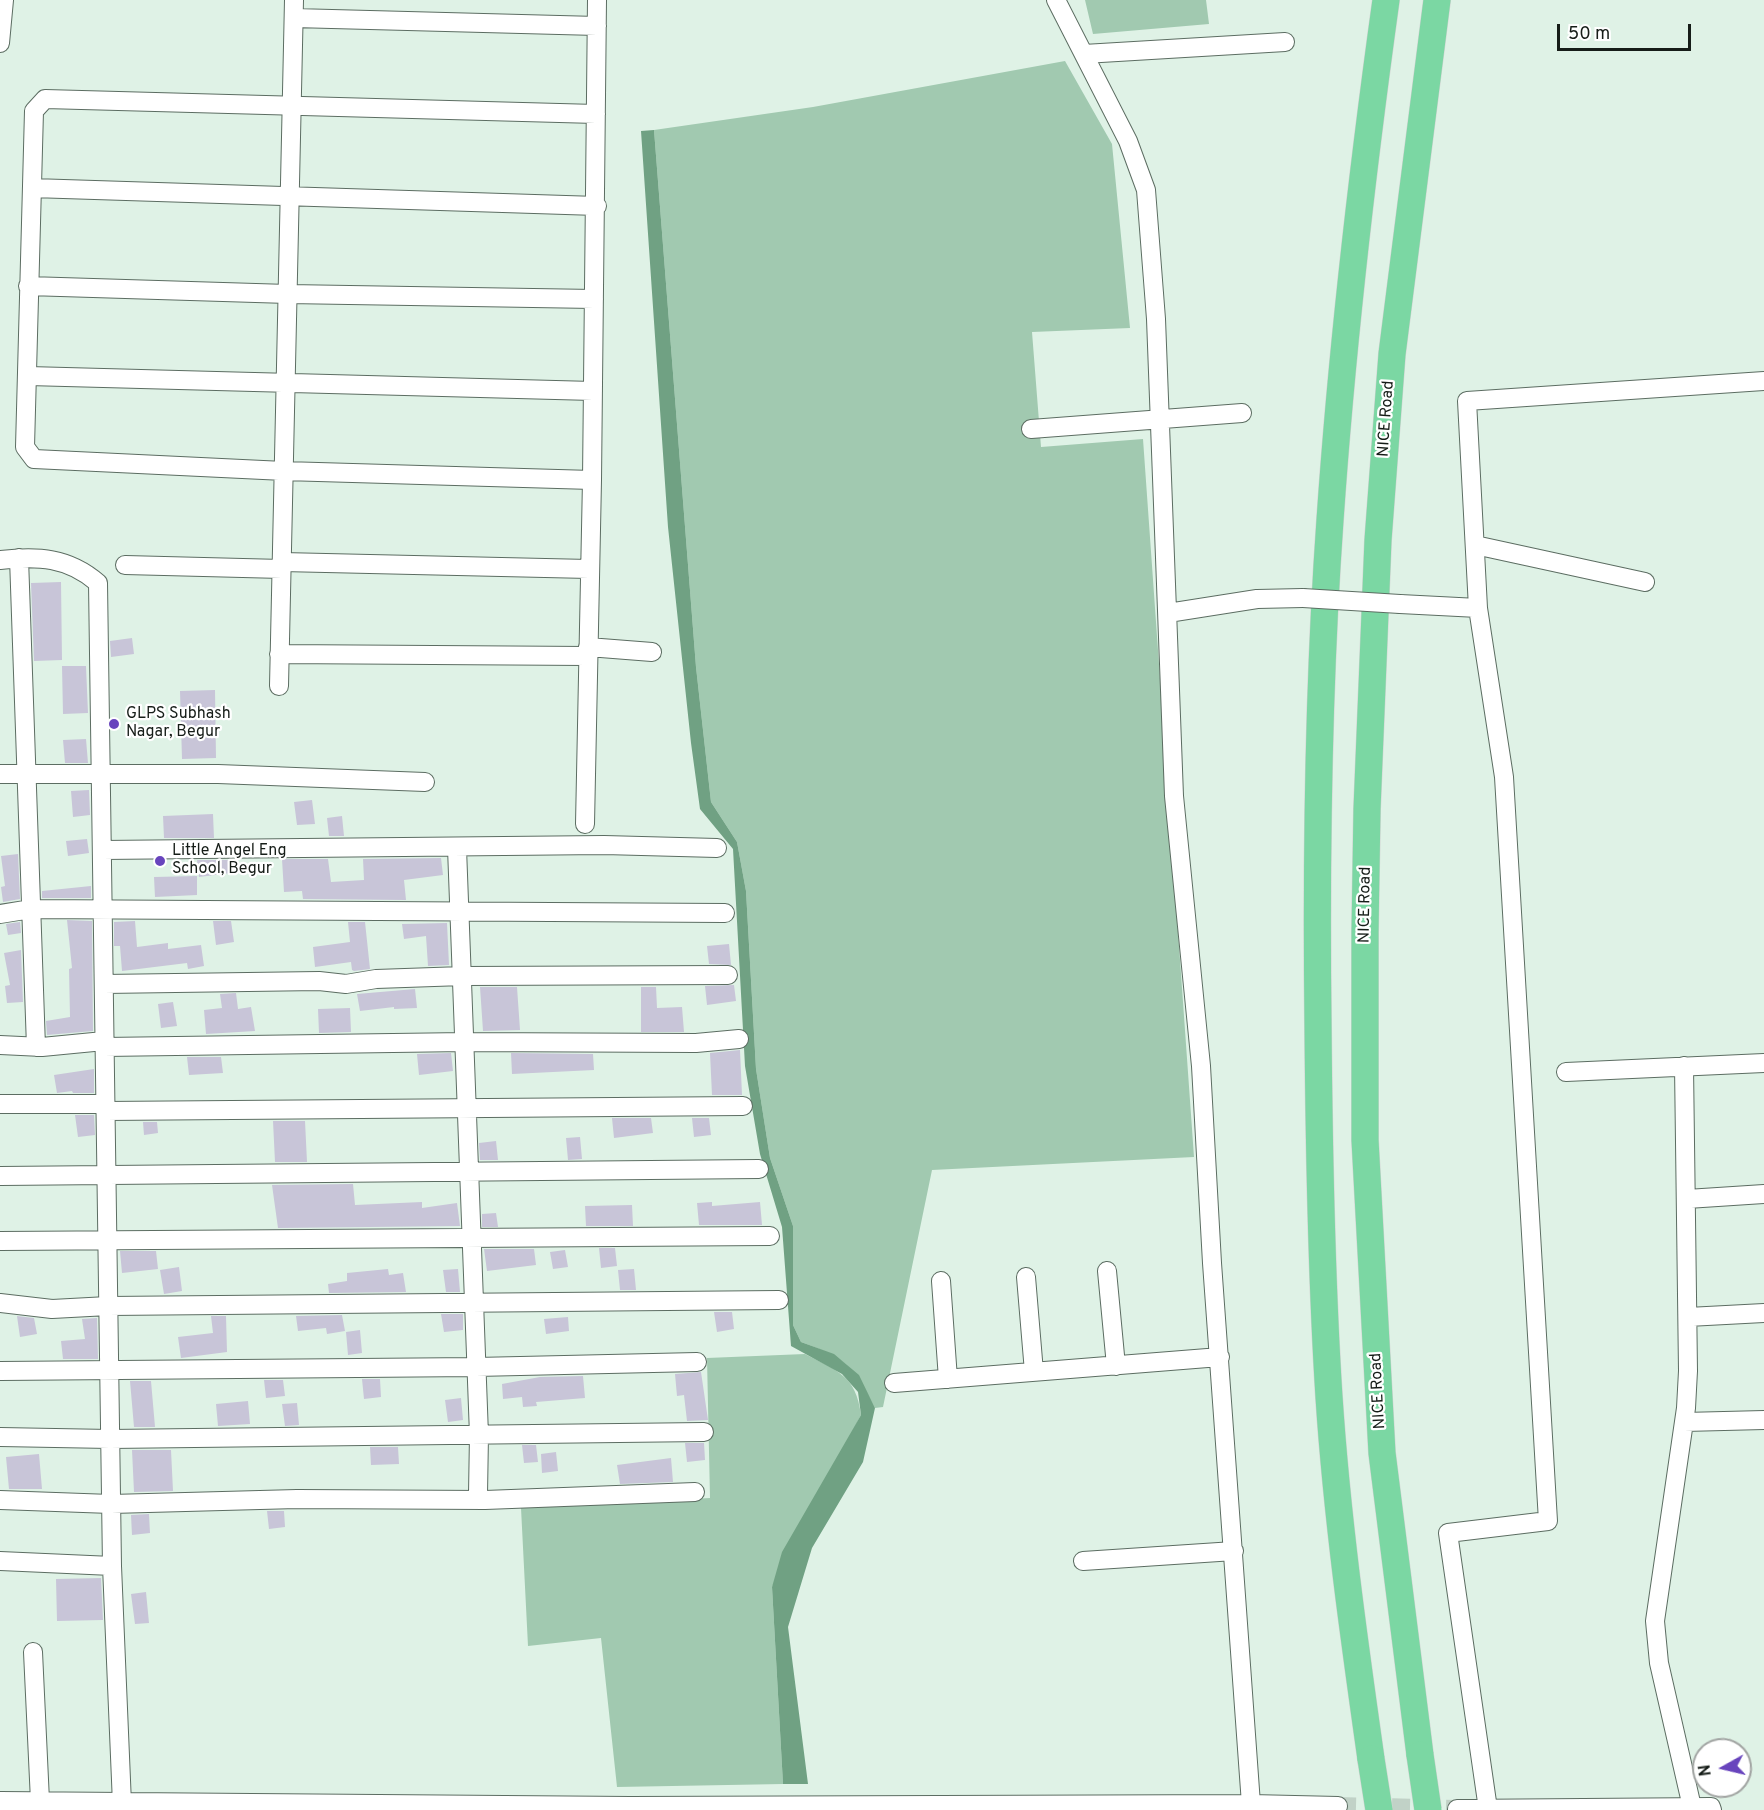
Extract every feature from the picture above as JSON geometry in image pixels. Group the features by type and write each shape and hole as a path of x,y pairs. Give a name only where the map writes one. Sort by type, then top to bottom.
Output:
{"highway":[{"path":"1379,1810 1350,1611 1330,1400 1322,1251 1316,841 1319,733 1335,451 1351,275 1386,0"},
{"name":"NICE Road","path":"1428,1810 1419,1755 1382,1453 1365,1140 1365,910 1378,551 1392,354 1437,0"}],"street":[{"path":"0,43 4,0"},
{"path":"279,686 294,0"},
{"path":"585,824 597,206 597,0"},
{"path":"1056,0 1068,28 1084,54 1128,141 1146,190 1161,419 1174,796 1202,1066 1251,1804"},
{"path":"294,18 597,26"},
{"path":"1084,54 1285,42"},
{"path":"592,480 284,471 34,459 25,447 34,111 45,99 596,114"},
{"path":"32,188 597,206"},
{"path":"28,286 288,294 594,299"},
{"path":"28,375 593,391"},
{"path":"1488,1809 1448,1533 1548,1521 1504,777 1478,608 1467,400 1764,381"},
{"path":"1030,429 1242,413"},
{"path":"1475,545 1645,582"},
{"path":"0,560 34,556 81,568 98,583 112,1566 122,1804"},
{"path":"19,558 36,1047"},
{"path":"125,566 589,569"},
{"path":"1168,614 1257,599 1303,598 1478,608"},
{"path":"279,654 652,652"},
{"path":"0,774 218,774 425,782"},
{"path":"102,850 604,845 717,848"},
{"path":"457,848 479,1435 478,1494 481,1499"},
{"path":"0,914 31,911 725,913"},
{"path":"104,984 319,981 346,984 376,979 463,976 728,975"},
{"path":"0,1045 36,1047 104,1044 696,1043 740,1039"},
{"path":"1566,1072 1764,1063"},
{"path":"1684,1066 1688,1371 1684,1422 1655,1621 1659,1663 1692,1807"},
{"path":"0,1104 466,1110 743,1106"},
{"path":"0,1176 759,1169"},
{"path":"1687,1199 1764,1194"},
{"path":"0,1241 472,1240 770,1236"},
{"path":"1107,1271 1116,1366"},
{"path":"1026,1277 1034,1372"},
{"path":"941,1281 948,1379"},
{"path":"0,1303 52,1309 108,1306 779,1300"},
{"path":"1688,1317 1764,1313"},
{"path":"894,1383 1220,1357"},
{"path":"0,1371 476,1367 696,1362"},
{"path":"1684,1422 1764,1420"},
{"path":"0,1437 704,1432"},
{"path":"0,1500 111,1504 297,1498 481,1499 695,1492"},
{"path":"1083,1561 1234,1551"},
{"path":"0,1561 112,1566"},
{"path":"33,1652 40,1801"},
{"path":"0,1801 40,1801 61,1806 122,1804 142,1807 1251,1804 1338,1806"},
{"path":"1457,1809 1711,1807 1712,1810"}],"shaded area":[{"path":"1085,0 1206,0 1209,24 1093,34"},
{"path":"1065,61 1112,144 1130,328 1032,332 1041,447 1143,439 1194,1157 932,1170 883,1407 875,1408 861,1382 847,1365 829,1353 801,1342 793,1325 793,1226 770,1158 756,1069 746,891 737,842 711,802 696,667 654,130 813,107"},
{"path":"654,130 696,667 711,802 737,842 746,891 756,1069 770,1158 793,1226 793,1325 801,1342 834,1354 859,1375 875,1408 863,1462 812,1548 788,1627 808,1784 783,1784 772,1587 782,1552 861,1415 858,1392 842,1374 791,1346 782,1227 760,1154 745,1066 733,849 700,809 668,527 641,131"},
{"path":"805,1354 835,1370 850,1383 855,1391 861,1415 772,1587 783,1784 617,1787 601,1638 528,1646 521,1508 710,1498 707,1358"}],"building":[{"path":"61,582 62,660 34,661 31,583"},
{"path":"132,638 134,654 111,657 110,641"},
{"path":"62,666 86,666 88,713 63,714"},
{"path":"215,690 216,758 182,759 180,691"},
{"path":"86,739 88,763 65,763 63,740"},
{"path":"89,790 90,815 73,817 71,791"},
{"path":"312,800 315,824 297,825 294,802"},
{"path":"213,814 214,838 164,838 163,816"},
{"path":"342,816 344,836 329,836 327,818"},
{"path":"87,839 89,853 68,856 66,841"},
{"path":"18,854 20,899 3,902 1,887 5,886 1,856"},
{"path":"441,858 443,875 404,880 406,900 303,899 302,891 284,892 282,859 328,859 331,882 364,880 363,859"},
{"path":"197,860 230,860 231,873 199,877"},
{"path":"197,876 197,895 155,897 154,877"},
{"path":"91,886 91,898 42,898 42,891"},
{"path":"67,920 92,921 93,1031 47,1035 46,1021 70,1017 69,969 72,968"},
{"path":"135,921 137,947 168,943 168,949 201,945 204,966 188,969 187,963 122,971 120,946 114,946 114,922"},
{"path":"213,921 231,921 234,942 216,945"},
{"path":"20,922 21,933 8,935 6,924"},
{"path":"348,922 365,922 370,969 354,971 351,962 315,967 313,947 350,942"},
{"path":"447,923 449,965 428,966 426,936 404,939 402,924"},
{"path":"729,944 731,965 709,964 707,946"},
{"path":"21,950 23,1002 7,1003 5,986 10,985 4,953"},
{"path":"734,985 736,1001 707,1005 705,986"},
{"path":"480,987 517,987 520,1030 483,1031"},
{"path":"641,987 656,987 657,1008 682,1007 684,1032 641,1032"},
{"path":"415,989 417,1008 394,1009 394,1007 360,1011 357,994"},
{"path":"236,993 238,1009 251,1007 255,1031 206,1034 204,1010 222,1008 220,994"},
{"path":"173,1002 177,1026 161,1028 158,1004"},
{"path":"350,1008 351,1032 319,1033 318,1009"},
{"path":"740,1050 742,1095 712,1095 710,1053"},
{"path":"451,1053 453,1071 419,1075 417,1054"},
{"path":"511,1053 593,1054 594,1070 512,1074"},
{"path":"187,1057 221,1057 223,1073 189,1075"},
{"path":"94,1069 94,1093 73,1093 72,1091 57,1093 54,1075"},
{"path":"75,1115 94,1115 95,1135 78,1137"},
{"path":"612,1118 651,1118 653,1133 614,1138"},
{"path":"692,1118 709,1118 711,1135 694,1137"},
{"path":"273,1121 305,1121 307,1162 275,1162"},
{"path":"143,1122 157,1122 158,1133 144,1135"},
{"path":"580,1137 582,1159 568,1160 566,1138"},
{"path":"496,1141 498,1160 480,1160 479,1143"},
{"path":"353,1184 355,1205 422,1202 422,1208 457,1203 460,1226 278,1228 272,1185"},
{"path":"712,1202 712,1206 760,1202 762,1225 699,1225 697,1203"},
{"path":"632,1205 633,1226 586,1226 585,1206"},
{"path":"496,1213 498,1227 482,1227 482,1214"},
{"path":"599,1248 615,1248 617,1266 601,1268"},
{"path":"484,1249 534,1249 536,1265 487,1271"},
{"path":"565,1250 568,1267 553,1269 550,1252"},
{"path":"120,1251 156,1251 158,1269 122,1273"},
{"path":"179,1267 182,1291 164,1294 160,1270"},
{"path":"388,1269 389,1275 403,1273 406,1292 329,1293 328,1284 347,1281 347,1273"},
{"path":"458,1269 460,1292 446,1292 443,1270"},
{"path":"634,1269 636,1290 620,1290 618,1270"},
{"path":"714,1312 732,1312 734,1329 717,1332"},
{"path":"441,1314 463,1314 463,1330 444,1332"},
{"path":"342,1315 345,1331 327,1334 326,1328 298,1331 296,1316"},
{"path":"17,1316 34,1318 37,1334 20,1337"},
{"path":"211,1316 226,1316 227,1352 181,1358 178,1337 213,1333"},
{"path":"568,1317 569,1331 546,1334 544,1319"},
{"path":"97,1318 98,1359 63,1359 61,1341 85,1339 82,1319"},
{"path":"360,1330 362,1353 348,1355 346,1332"},
{"path":"701,1372 708,1420 687,1421 684,1395 677,1396 675,1374"},
{"path":"583,1376 585,1398 536,1402 537,1406 523,1407 522,1397 503,1399 502,1384 540,1377"},
{"path":"362,1379 380,1379 381,1397 364,1399"},
{"path":"264,1380 283,1380 285,1396 266,1398"},
{"path":"130,1381 151,1381 155,1427 134,1427"},
{"path":"461,1398 463,1420 448,1422 445,1400"},
{"path":"248,1401 250,1424 218,1426 216,1404"},
{"path":"297,1403 299,1425 285,1426 282,1404"},
{"path":"685,1443 704,1443 705,1460 687,1462"},
{"path":"522,1445 536,1445 538,1462 524,1463"},
{"path":"370,1447 398,1447 399,1464 371,1465"},
{"path":"132,1450 171,1450 173,1491 134,1492"},
{"path":"556,1452 558,1471 542,1473 541,1454"},
{"path":"39,1454 42,1489 9,1489 6,1457"},
{"path":"671,1458 673,1482 620,1484 617,1465"},
{"path":"267,1511 284,1511 285,1527 269,1529"},
{"path":"149,1514 150,1533 132,1535 131,1515"},
{"path":"101,1578 103,1620 57,1621 56,1579"},
{"path":"146,1592 149,1623 135,1624 131,1594"}],"tunnel":[{"path":"1338,1806 1457,1809"}],"place":[{"name":"GLPS Subhash Nagar, Begur","path":"114,724"},
{"name":"Little Angel Eng School, Begur","path":"160,861"}]}
